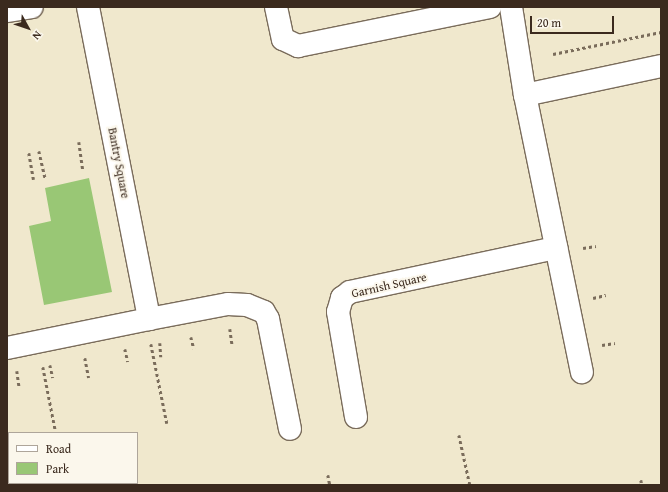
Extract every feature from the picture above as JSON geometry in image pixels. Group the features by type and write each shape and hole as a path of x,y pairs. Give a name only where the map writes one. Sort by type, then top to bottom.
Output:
{"street":[{"path":"7,11 32,7"},
{"name":"Bantry Square","path":"88,7 152,331"},
{"path":"276,7 283,39 298,46 490,7"},
{"path":"511,7 525,95 582,372"},
{"path":"525,95 661,66"},
{"name":"Garnish Square","path":"356,417 338,312 342,298 350,292 556,248"},
{"path":"10,349 152,331 228,304 246,305 264,312 290,429"}],"path":[{"path":"553,54 661,32"},
{"path":"79,142 84,171"},
{"path":"40,150 45,178"},
{"path":"29,152 34,180"},
{"path":"228,322 232,344"},
{"path":"152,331 161,357"},
{"path":"152,331 167,423"},
{"path":"124,342 128,362"},
{"path":"10,349 19,386"},
{"path":"83,350 89,378"},
{"path":"41,358 56,432"},
{"path":"459,435 470,485"},
{"path":"328,475 330,485"},
{"path":"641,480 642,485"}],"green space":[{"path":"89,178 112,292 44,305 29,226 51,221 45,188"}]}
